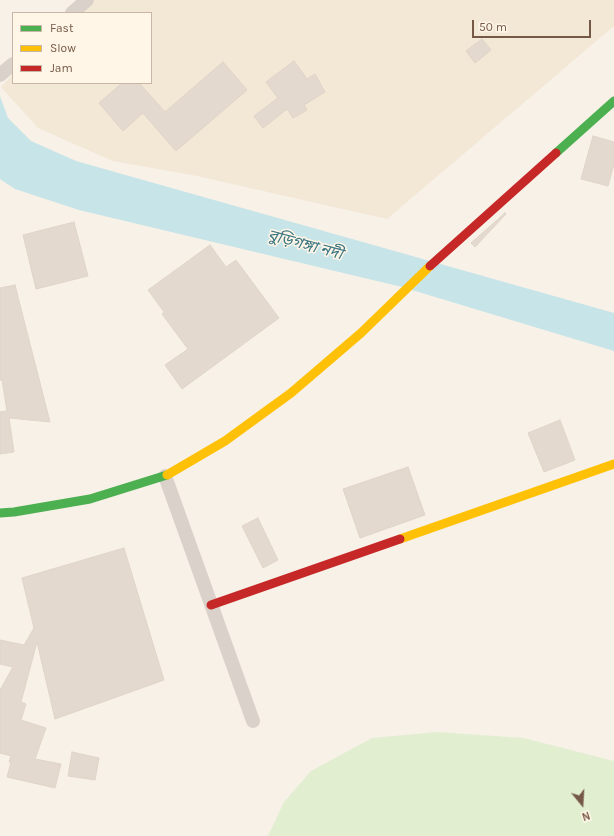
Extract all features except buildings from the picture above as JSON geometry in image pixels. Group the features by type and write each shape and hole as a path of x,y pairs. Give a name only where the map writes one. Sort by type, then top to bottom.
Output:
{"street":[{"path":"73,8 87,0"},
{"path":"0,75 12,65"},
{"path":"0,513 90,499 165,476 225,440 291,394 361,333 449,248 614,101"},
{"path":"211,605 614,464"},
{"path":"165,476 253,721"}],"shaded area":[{"path":"83,0 614,0 614,26 387,219 197,176 113,161 38,128 1,87 12,75 12,84 152,84 152,12 71,12"}],"green space":[{"path":"438,732 523,738 614,761 614,836 268,836 284,802 311,771 372,738"}],"water":[{"name":"বুড়িগঙ্গা নদী","path":"0,96 8,118 31,141 76,161 614,313 614,351 402,287 79,210 15,189 0,179"}],"traffic: fast":[{"path":"556,153 614,101"},
{"path":"0,513 90,499 167,475"}],"traffic: slow":[{"path":"167,475 225,441 291,393 361,333 430,266"},
{"path":"400,539 614,464"}],"traffic: jam":[{"path":"430,266 556,153"},
{"path":"211,605 400,539"}]}
